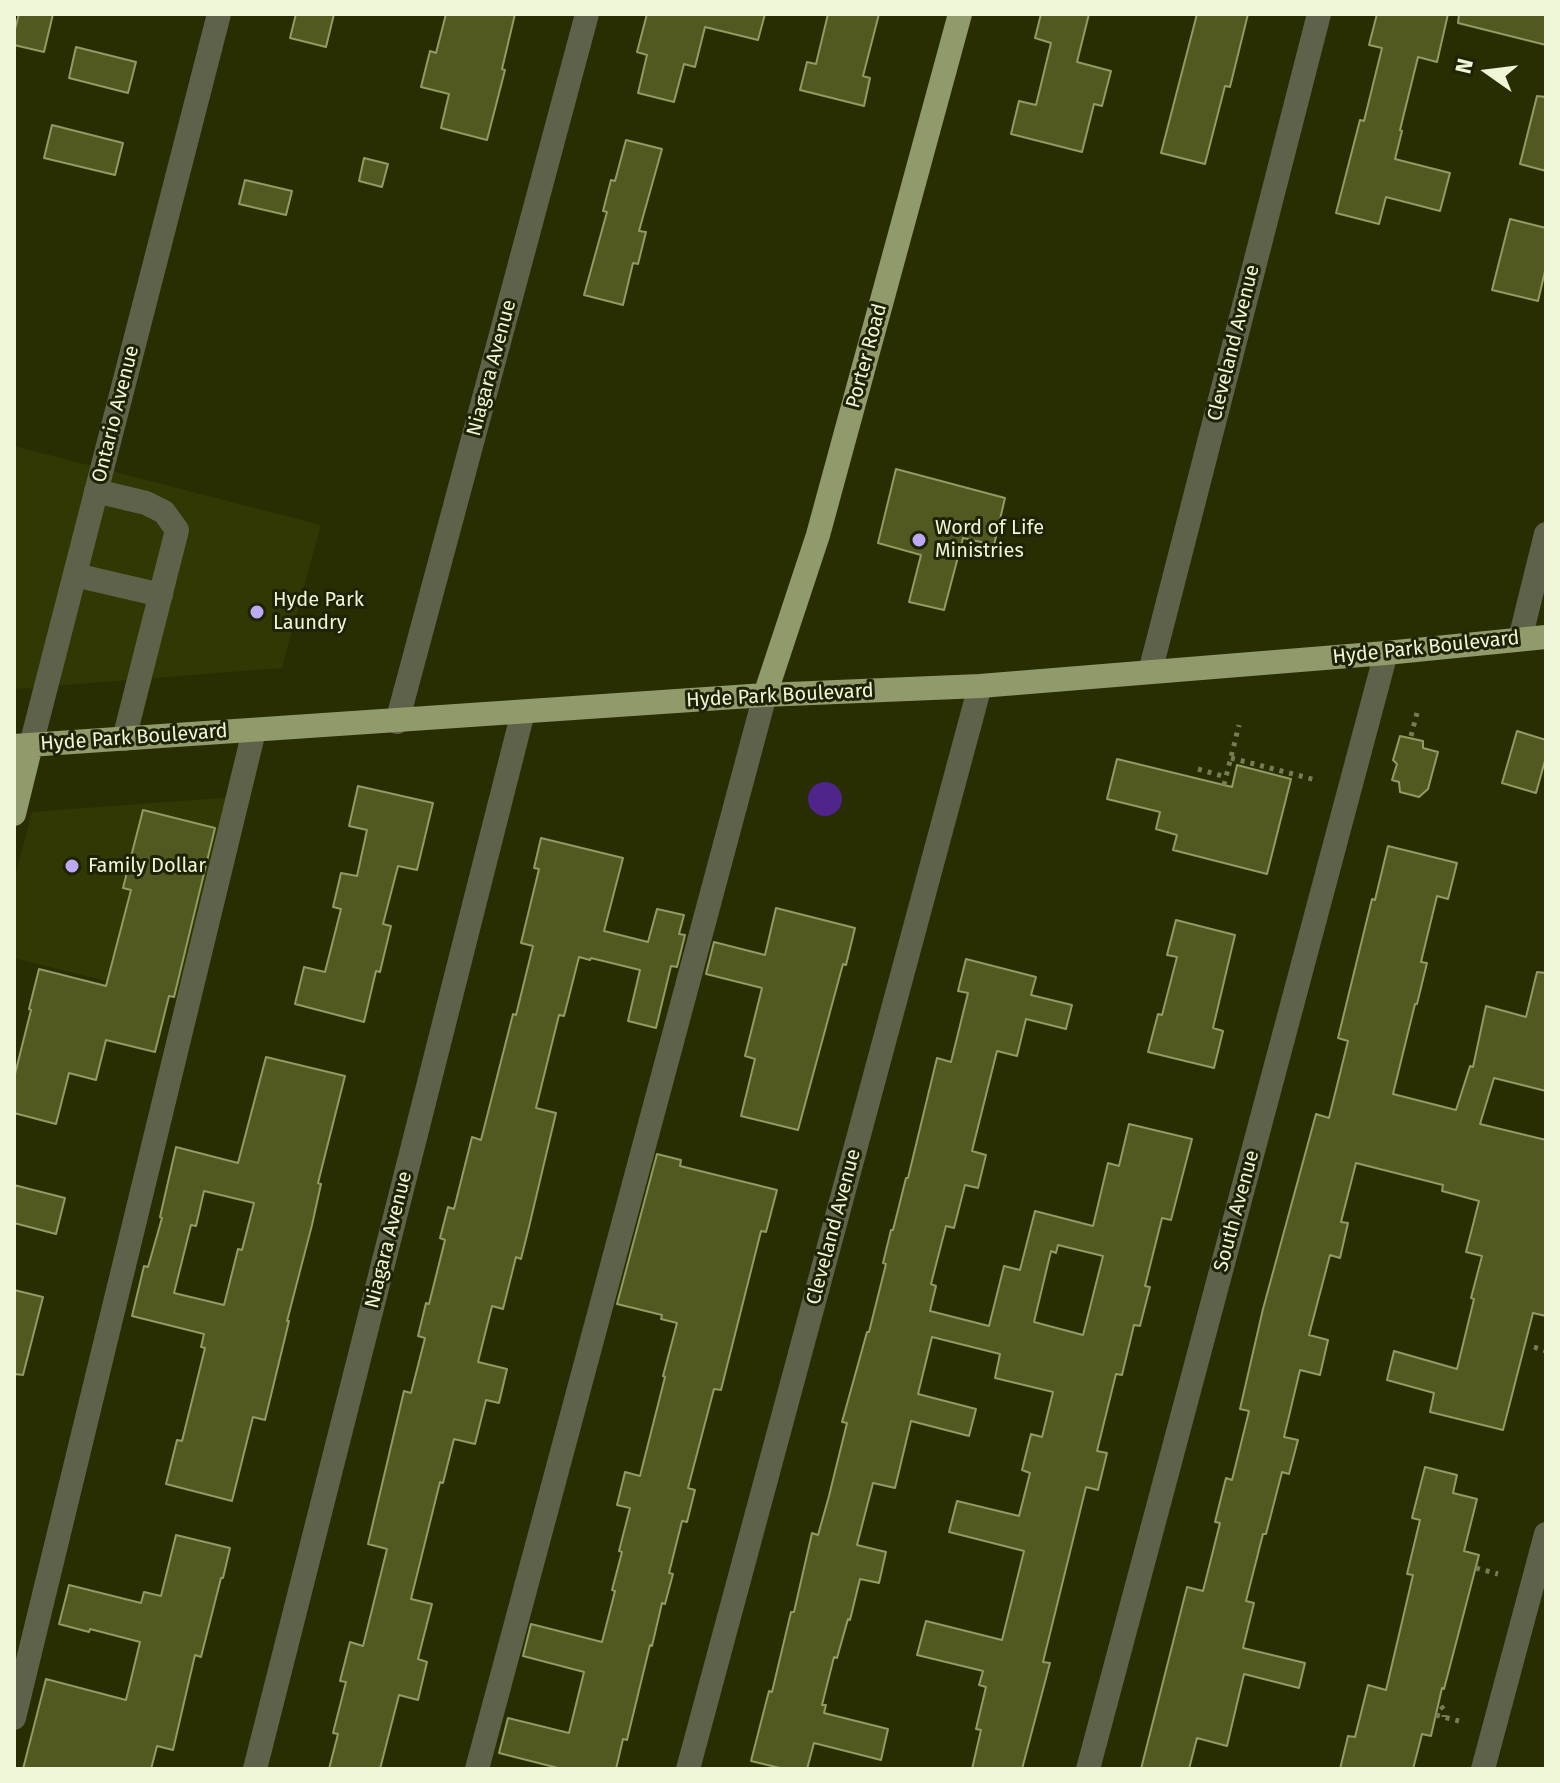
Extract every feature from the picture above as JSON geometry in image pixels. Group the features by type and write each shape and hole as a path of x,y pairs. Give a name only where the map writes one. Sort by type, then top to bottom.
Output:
{"main road":[{"name":"Porter Road","path":"765,695 818,535 960,14"},
{"name":"Hyde Park Boulevard","path":"23,746 765,695 980,686 1546,637"},
{"name":"Ontario Avenue","path":"14,814 23,746"}],"street":[{"name":"Ontario Avenue","path":"23,746 75,575 219,14"},
{"name":"Niagara Avenue","path":"397,722 587,14"},
{"name":"Cleveland Avenue","path":"1150,672 1319,14"},
{"path":"96,491 146,503 164,512 177,530 124,739"},
{"path":"1520,639 1546,534"},
{"path":"75,575 161,595"},
{"name":"South Avenue","path":"1088,1769 1386,653"},
{"name":"Cleveland Avenue","path":"688,1769 980,686"},
{"path":"477,1769 765,695"},
{"name":"Niagara Avenue","path":"255,1769 523,712"},
{"path":"14,1718 254,731"},
{"path":"1483,1769 1546,1534"}],"path":[{"path":"1411,736 1417,713"},
{"path":"1224,785 1239,725"},
{"path":"1231,758 1316,780"},
{"path":"1198,769 1226,777"},
{"path":"1534,1347 1546,1351"},
{"path":"1476,1568 1498,1574"},
{"path":"1441,1706 1444,1717"},
{"path":"1436,1715 1459,1721"}],"shaded area":[{"path":"14,446 321,525 282,668 14,689"},
{"path":"825,782 837,787 842,799 837,811 825,816 813,811 808,799 813,787"},
{"path":"248,796 197,1004 14,958 14,881 32,812"}],"building":[{"path":"19,14 53,14 44,52 14,45"},
{"path":"296,14 334,14 326,47 290,38"},
{"path":"446,14 515,14 487,140 441,128 449,94 421,87 430,51 436,53"},
{"path":"647,14 765,14 758,40 705,27 695,67 684,64 674,102 638,93 647,55 637,52"},
{"path":"828,14 879,14 863,76 870,78 864,106 800,90 807,62 816,64"},
{"path":"1041,14 1089,14 1077,62 1111,71 1102,106 1094,104 1082,152 1011,134 1019,101 1036,105 1051,43 1035,38"},
{"path":"1197,14 1248,14 1230,87 1225,86 1205,164 1161,153"},
{"path":"1377,14 1448,14 1437,62 1418,57 1395,159 1450,173 1440,211 1386,197 1379,224 1336,213 1382,48 1369,45"},
{"path":"1459,14 1546,14 1546,45 1458,23"},
{"path":"76,47 136,62 128,93 69,78"},
{"path":"1537,96 1546,97 1546,171 1520,164"},
{"path":"52,125 123,143 115,175 44,158"},
{"path":"626,140 662,149 639,231 646,232 638,264 633,263 623,305 584,295 607,212 603,211 611,180 615,181"},
{"path":"364,158 388,164 382,187 359,181"},
{"path":"245,180 292,191 286,215 239,204"},
{"path":"1510,219 1546,228 1546,267 1538,301 1492,290"},
{"name":"Word of Life Ministries","path":"896,469 1005,498 994,545 963,538 944,610 909,602 921,555 878,543"},
{"path":"1517,731 1546,740 1546,757 1536,793 1502,783"},
{"path":"1400,736 1423,741 1423,748 1438,752 1428,789 1419,797 1400,792 1399,782 1392,780 1397,764 1393,760"},
{"path":"1117,759 1232,787 1237,765 1291,779 1267,874 1173,850 1177,835 1156,829 1160,812 1107,799"},
{"path":"358,786 433,803 417,870 398,866 383,924 391,926 364,1022 295,1004 304,967 325,972 341,909 333,907 341,873 357,876 367,830 349,826"},
{"path":"143,810 215,828 174,997 169,996 155,1052 106,1040 96,1080 69,1073 56,1124 14,1113 14,1078 39,969 106,986 131,890 123,888"},
{"path":"541,838 623,858 604,931 648,942 657,909 684,915 679,934 685,935 677,967 671,966 656,1028 628,1021 640,970 579,957 564,1016 559,1015 536,1108 556,1113 529,1227 521,1259 516,1257 503,1309 492,1306 478,1362 507,1369 499,1403 486,1400 475,1444 454,1439 411,1599 432,1604 418,1659 427,1662 418,1700 399,1695 380,1769 329,1769 338,1734 333,1733 346,1682 340,1681 350,1642 363,1646 387,1549 368,1544 404,1391 411,1393 425,1338 418,1336 445,1240 440,1238 448,1207 454,1209 472,1137 481,1140 533,946 521,943 539,869 534,868"},
{"path":"1388,846 1457,863 1448,899 1437,896 1421,962 1427,963 1393,1094 1456,1110 1470,1066 1473,1067 1486,1006 1526,1017 1537,972 1546,973 1546,1091 1494,1078 1480,1124 1546,1140 1546,1316 1533,1313 1503,1430 1430,1412 1434,1393 1387,1380 1394,1351 1457,1369 1482,1256 1466,1252 1479,1201 1442,1191 1443,1185 1356,1163 1341,1222 1348,1223 1340,1258 1330,1255 1309,1335 1328,1340 1320,1375 1300,1370 1284,1437 1298,1440 1289,1474 1282,1472 1246,1601 1254,1603 1243,1648 1305,1663 1299,1688 1244,1674 1227,1746 1197,1738 1189,1769 1141,1769 1187,1587 1203,1591 1220,1523 1215,1522 1226,1478 1232,1480 1249,1411 1240,1409 1263,1309 1316,1114 1329,1118 1348,1041 1338,1038"},
{"path":"776,908 855,928 798,1130 741,1116 755,1059 745,1056 762,988 706,974 714,942 765,955"},
{"path":"1176,920 1235,935 1213,1028 1223,1031 1214,1068 1148,1052 1158,1014 1162,1015 1177,957 1167,955"},
{"path":"966,959 1036,977 1031,995 1072,1005 1066,1029 1026,1019 1017,1056 997,1051 972,1151 986,1155 978,1188 965,1185 954,1228 946,1226 931,1284 936,1286 930,1311 989,1326 1004,1266 1020,1270 1035,1211 1093,1226 1108,1163 1119,1166 1129,1124 1192,1139 1171,1220 1162,1218 1145,1286 1150,1287 1140,1326 1134,1325 1122,1375 1116,1374 1097,1451 1107,1453 1098,1490 1086,1487 1043,1662 1050,1663 1022,1769 972,1769 981,1730 976,1729 986,1687 979,1685 983,1671 917,1655 926,1621 1002,1640 1024,1551 949,1532 957,1501 1019,1516 1030,1473 1022,1470 1031,1434 1042,1437 1053,1392 995,1378 1000,1354 932,1337 918,1394 976,1409 969,1436 911,1421 895,1488 873,1483 857,1545 886,1552 879,1583 860,1579 822,1705 826,1705 824,1713 888,1729 881,1760 814,1743 807,1769 784,1769 751,1761 791,1612 794,1612 812,1533 818,1535 829,1496 847,1423 842,1422 869,1332 891,1230 908,1178 937,1058 951,1062 968,993 958,991","holes":["1058,1245 1103,1256 1083,1335 1034,1322 1051,1251 1056,1253"]},
{"path":"266,1057 345,1076 265,1420 253,1417 232,1501 166,1484 177,1440 182,1441 205,1348 201,1347 204,1334 132,1316 144,1266 148,1267 162,1218 176,1147 238,1163","holes":["204,1191 254,1203 224,1305 174,1293 191,1225 196,1226"]},
{"path":"657,1154 681,1160 680,1166 777,1190 766,1232 761,1231 721,1390 714,1389 688,1488 695,1490 687,1522 682,1521 669,1573 673,1574 650,1645 627,1740 623,1739 616,1769 562,1769 499,1753 508,1718 569,1733 584,1672 523,1656 531,1624 602,1642 630,1508 617,1505 625,1472 640,1476 677,1323 661,1319 662,1315 617,1304"},
{"path":"14,1185 65,1198 56,1234 14,1223"},
{"path":"14,1290 43,1297 23,1375 14,1374"},
{"path":"1425,1467 1457,1475 1453,1493 1477,1499 1464,1551 1479,1555 1431,1736 1422,1734 1413,1769 1340,1769 1348,1736 1355,1737 1368,1685 1386,1690 1413,1575 1407,1574 1420,1520 1412,1518"},
{"path":"176,1535 230,1548 201,1657 195,1655 173,1750 157,1746 151,1769 23,1769 46,1679 126,1700 140,1642 59,1624 69,1585 141,1603 144,1592 161,1596"}],"place":[{"name":"Word of Life Ministries","path":"919,540"},
{"name":"Hyde Park Laundry","path":"257,612"},
{"name":"Family Dollar","path":"72,866"}]}
